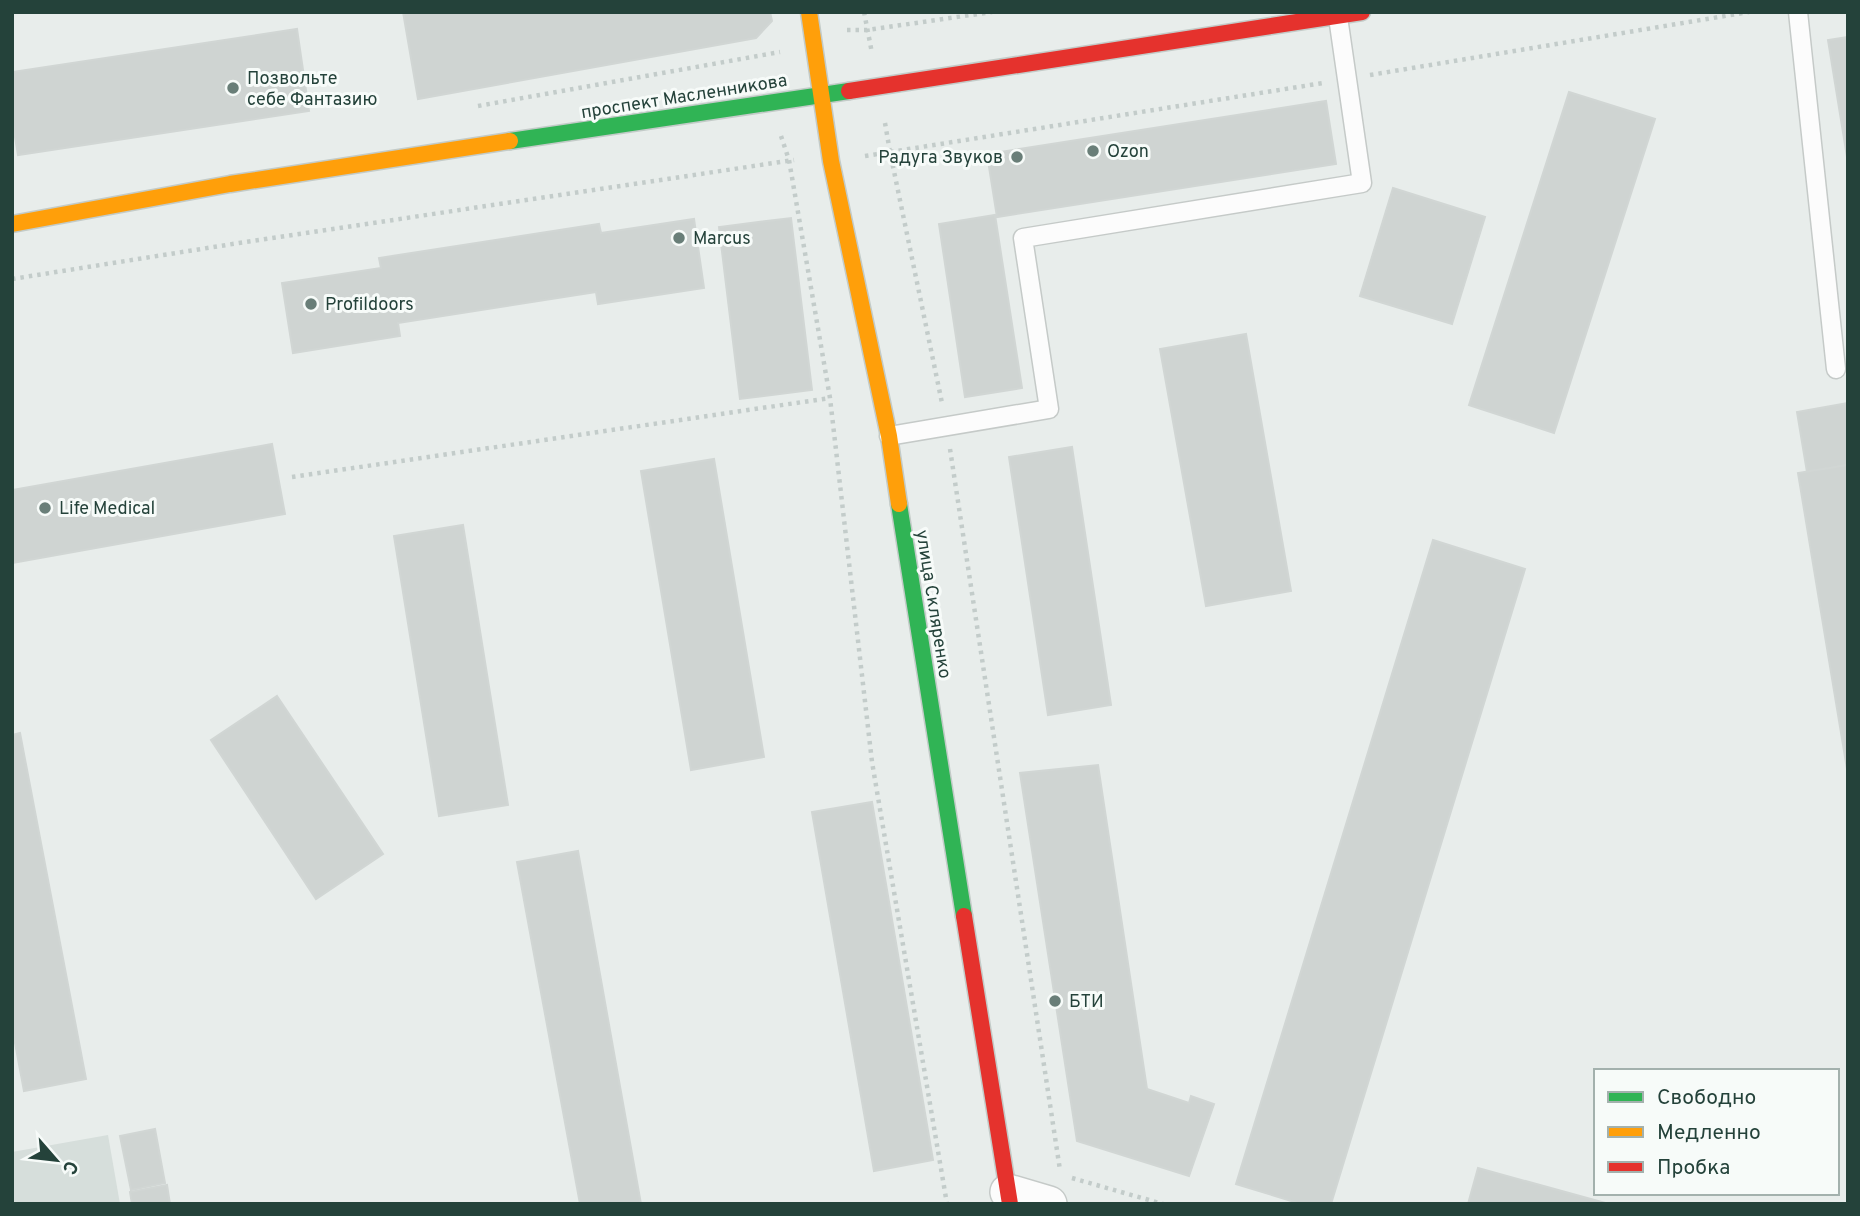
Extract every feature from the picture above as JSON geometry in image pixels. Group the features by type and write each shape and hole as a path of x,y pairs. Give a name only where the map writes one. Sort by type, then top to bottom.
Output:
{"main road":[{"name":"улица Скляренко","path":"809,12 831,161 889,436 1009,1198"},
{"name":"проспект Масленникова","path":"12,224 230,184 821,94 881,89 1362,12"}],"street":[{"path":"1009,1198 1049,1204"}],"lane":[{"path":"1798,12 1836,369"},
{"path":"889,436 1049,410 1023,238 1362,183 1338,17"}],"path":[{"path":"864,12 947,426 1061,1175 1163,1204"},
{"path":"812,29 867,30 992,12"},
{"path":"12,279 789,160 831,161 890,152 1749,12"},
{"path":"779,39 781,52 770,103 789,160 830,398 872,762 947,1204"},
{"path":"465,109 781,52"},
{"path":"292,477 830,398"}],"shaded area":[{"path":"108,1135 120,1204 12,1204 12,1152"}],"building":[{"path":"403,12 770,12 772,21 756,38 418,99"},
{"path":"297,29 309,111 18,155 12,119 12,72"},
{"path":"1848,37 1848,163 1828,40"},
{"path":"1569,92 1655,119 1554,433 1469,405"},
{"path":"1326,101 1336,164 997,217 987,154"},
{"path":"1393,188 1485,217 1452,324 1360,296"},
{"path":"995,215 1022,388 965,397 939,224"},
{"path":"791,218 812,390 740,399 719,227"},
{"path":"694,219 704,288 598,304 596,292 398,323 400,336 293,353 282,283 381,268 379,258 599,224 601,233"},
{"path":"1246,334 1291,591 1206,606 1160,349"},
{"path":"1848,403 1848,465 1807,472 1797,412"},
{"path":"272,444 285,514 12,563 12,490"},
{"path":"1072,447 1111,705 1048,715 1009,457"},
{"path":"714,459 764,757 691,770 641,471"},
{"path":"1848,465 1848,775 1798,473"},
{"path":"463,525 508,805 439,816 394,536"},
{"path":"1433,540 1525,569 1331,1204 1301,1204 1236,1184"},
{"path":"277,696 383,854 316,899 211,740"},
{"path":"20,733 86,1079 24,1091 12,1027 12,735"},
{"path":"1098,765 1147,1089 1189,1103 1191,1096 1214,1104 1189,1176 1077,1141 1020,773"},
{"path":"872,802 933,1160 874,1171 812,812"},
{"path":"578,851 641,1204 580,1204 517,862"},
{"path":"155,1129 165,1183 131,1190 120,1136"},
{"path":"1478,1168 1609,1204 1468,1204"},
{"path":"167,1185 170,1204 132,1204 130,1192"}],"traffic: fast":[{"path":"510,141 849,91"},
{"path":"899,504 964,916"}],"traffic: slow":[{"path":"809,12 831,161 889,436 899,504"},
{"path":"12,224 230,184 510,141"}],"traffic: jam":[{"path":"849,91 1362,12"},
{"path":"964,916 1010,1204"}],"place":[{"name":"Позвольте себе Фантазию","path":"233,88"},
{"name":"Ozon","path":"1093,151"},
{"name":"Радуга Звуков","path":"1017,157"},
{"name":"Marcus","path":"679,238"},
{"name":"Profildoors","path":"311,304"},
{"name":"Life Medical","path":"45,508"},
{"name":"БТИ","path":"1055,1001"}]}
